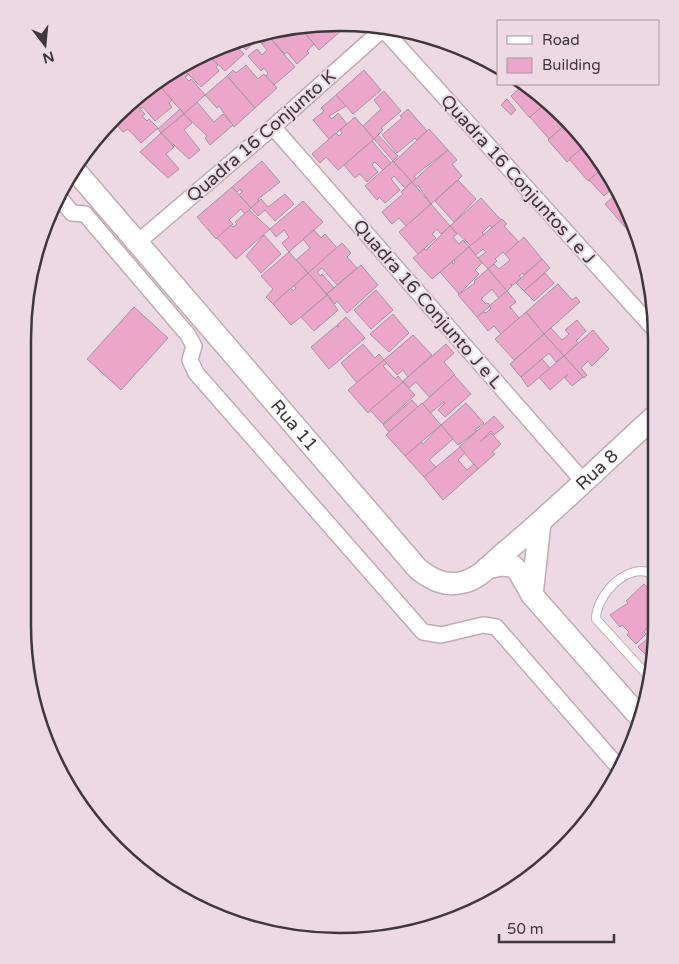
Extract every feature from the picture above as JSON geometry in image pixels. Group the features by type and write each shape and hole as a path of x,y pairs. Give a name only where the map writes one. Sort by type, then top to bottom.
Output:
{"main road":[{"name":"Rua 11","path":"79,175 418,569 429,578 453,584 476,578 540,524"},
{"name":"Rua 8","path":"540,524 583,481 648,422"},
{"path":"532,595 540,524"},
{"path":"487,568 501,565 513,566 519,572 532,595 635,711"}],"street":[{"name":"Quadra 16 Conjunto K","path":"138,242 273,127 378,34"},
{"name":"Quadra 16 Conjuntos I e J","path":"389,35 647,321"},
{"name":"Quadra 16 Conjunto J e L","path":"273,127 583,481"},
{"path":"63,202 72,213 85,214 188,335 194,346 190,360 196,373 422,632 441,635 483,626 496,627 615,764"}],"lane":[{"path":"644,672 596,619 596,610 604,595 630,572 641,570 648,573"}],"building":[{"path":"341,31 319,50 305,33"},
{"path":"305,33 314,44 307,51 309,53 297,64 287,52 285,54 271,39"},
{"path":"271,39 295,67 274,85 266,76 268,73 264,68 261,71 248,56 257,49 262,55 267,50 262,44"},
{"path":"252,44 246,50 244,47"},
{"path":"239,48 244,54 225,71 212,59"},
{"path":"212,59 218,65 216,67 219,71 201,87 186,72"},
{"path":"246,65 258,79 264,74 277,88 255,108 227,76 233,70 236,73"},
{"path":"364,70 381,90 353,114 336,95"},
{"path":"186,72 188,75 185,77 189,81 191,79 205,95 184,114 161,88"},
{"path":"227,76 255,108 234,127 219,106 217,108 205,95"},
{"path":"161,88 172,100 169,103 172,107 155,121 143,107 140,109 138,106"},
{"path":"519,89 542,107 530,118 511,96"},
{"path":"384,91 401,111 381,128 383,130 374,139 363,126 381,109 374,100"},
{"path":"336,95 346,106 329,116 332,119 338,113 347,124 329,139 313,120 324,111 321,108"},
{"path":"507,99 516,110 511,115 501,105"},
{"path":"197,102 214,122 223,114 233,125 210,145 205,138 207,136 184,114"},
{"path":"138,106 145,114 142,116 147,121 149,119 158,128 141,143 128,129 123,132 118,126"},
{"path":"542,107 563,128 549,139 530,117"},
{"path":"180,109 184,114 161,133 158,129"},
{"path":"408,109 427,131 397,153 382,135 402,118 400,116"},
{"path":"184,114 192,123 184,130 200,150 189,159 161,133"},
{"path":"355,117 374,139 338,170 326,157 320,163 312,154 336,133 339,136 342,133 340,130"},
{"path":"562,127 582,149 567,162 548,140"},
{"path":"429,129 448,150 414,176 416,178 412,182 394,162"},
{"path":"161,133 174,147 166,154 179,169 168,178 140,152"},
{"path":"378,135 398,156 393,161 374,139"},
{"path":"372,141 391,163 383,170 375,162 372,165 378,172 367,182 360,174 355,178 344,165"},
{"path":"581,149 598,172 588,181 569,159"},
{"path":"448,150 457,160 452,164 462,176 431,204 418,185 416,187 412,182"},
{"path":"262,161 280,182 258,199 259,201 251,208 239,195 242,192 240,189 237,192 232,187"},
{"path":"393,161 412,182 405,188 394,176 391,179 400,190 385,203 379,197 377,200 365,186"},
{"path":"598,172 609,191 604,196 589,180"},
{"path":"458,180 476,199 454,222 435,201"},
{"path":"412,182 431,204 406,226 399,218 392,224 382,212 403,194 401,192"},
{"path":"232,187 251,208 245,214 241,209 229,220 233,224 216,239 197,217"},
{"path":"285,194 294,204 275,221 265,210 258,216 251,208 261,199 268,207"},
{"path":"613,197 624,226 605,204"},
{"path":"481,198 501,220 492,228 490,225 482,233 484,235 471,246 450,226"},
{"path":"303,201 323,222 289,252 282,243 289,237 284,230 276,237 270,229"},
{"path":"431,204 450,226 441,234 437,229 432,234 436,238 418,254 399,232"},
{"path":"249,210 270,229 236,259 217,238 231,225 233,227 237,224 235,222"},
{"path":"502,219 507,224 504,226 519,242 505,254 503,252 488,269 478,258 486,252 483,249 476,255 469,247"},
{"path":"450,226 457,234 453,237 459,244 463,240 469,247 432,279 413,258 424,249 426,250"},
{"path":"314,230 321,238 325,234 337,248 308,273 296,260 310,248 303,239"},
{"path":"264,235 281,254 261,273 246,256"},
{"path":"524,237 542,259 524,275 523,273 519,276 521,278 513,285 510,284 512,286 507,291 488,269 494,264 499,269 510,260 505,254"},
{"path":"342,243 351,253 347,257 357,268 337,285 322,268 317,272 320,276 322,274 334,288 327,294 308,273"},
{"path":"469,247 482,263 475,270 479,274 459,294 440,272 452,262 453,264 454,260"},
{"path":"289,252 308,273 273,304 266,297 273,289 261,276"},
{"path":"542,259 550,268 524,291 516,283"},
{"path":"361,265 378,285 347,313 337,301 335,304 327,294"},
{"path":"488,269 507,291 499,298 492,289 481,299 490,306 477,317 458,295 475,283 474,281"},
{"path":"308,273 327,295 291,325 273,304 291,288 293,291 296,288 294,286"},
{"path":"545,273 554,283 534,301 524,291"},
{"path":"558,284 572,300 576,297 580,302 544,334 526,312"},
{"path":"376,290 393,310 371,329 354,310"},
{"path":"507,291 516,302 510,307 519,318 501,334 494,326 488,331 477,317 483,312 486,313 491,308 489,306"},
{"path":"327,295 338,310 314,331 301,317"},
{"path":"134,307 168,338 121,390 87,359"},
{"path":"526,312 544,334 514,360 495,339"},
{"path":"393,314 409,333 389,352 370,334"},
{"path":"346,317 365,338 329,369 311,347 336,326 339,327 337,325"},
{"path":"577,320 586,331 576,341 578,343 564,356 544,334 551,328 562,340 569,334 565,330"},
{"path":"593,330 609,349 592,366 588,361 581,368 587,375 584,378 564,356"},
{"path":"544,334 564,356 556,362 549,353 521,377 510,364"},
{"path":"413,335 432,355 408,377 403,370 397,375 384,360"},
{"path":"363,344 375,358 379,354 384,360 357,383 341,363"},
{"path":"446,344 454,353 444,362 455,375 429,397 416,382 409,388 403,381"},
{"path":"564,356 583,377 572,386 565,378 568,374 550,390 539,377"},
{"path":"542,359 550,368 528,387 521,377"},
{"path":"384,360 387,363 383,366 395,379 398,376 403,382 368,413 348,390"},
{"path":"454,375 471,394 445,417 438,410 444,402 430,413 422,404"},
{"path":"403,382 415,395 383,424 370,410"},
{"path":"412,400 418,407 389,432 383,425"},
{"path":"422,403 441,425 405,456 386,435"},
{"path":"466,403 484,423 475,430 477,431 458,445 441,425"},
{"path":"494,416 504,427 494,435 491,431 480,442 491,433 501,444 492,452 495,454 478,469 459,447"},
{"path":"441,425 453,439 429,460 436,467 424,477 405,456 421,442 423,444"},
{"path":"460,447 465,453 458,460 467,470 474,464 478,469 443,500 424,477"},
{"path":"644,584 648,588 648,628 644,632 646,634 636,644 627,635 629,632 622,625 620,627 610,615 628,603 626,601"},
{"path":"647,639 646,655 638,647"}]}
